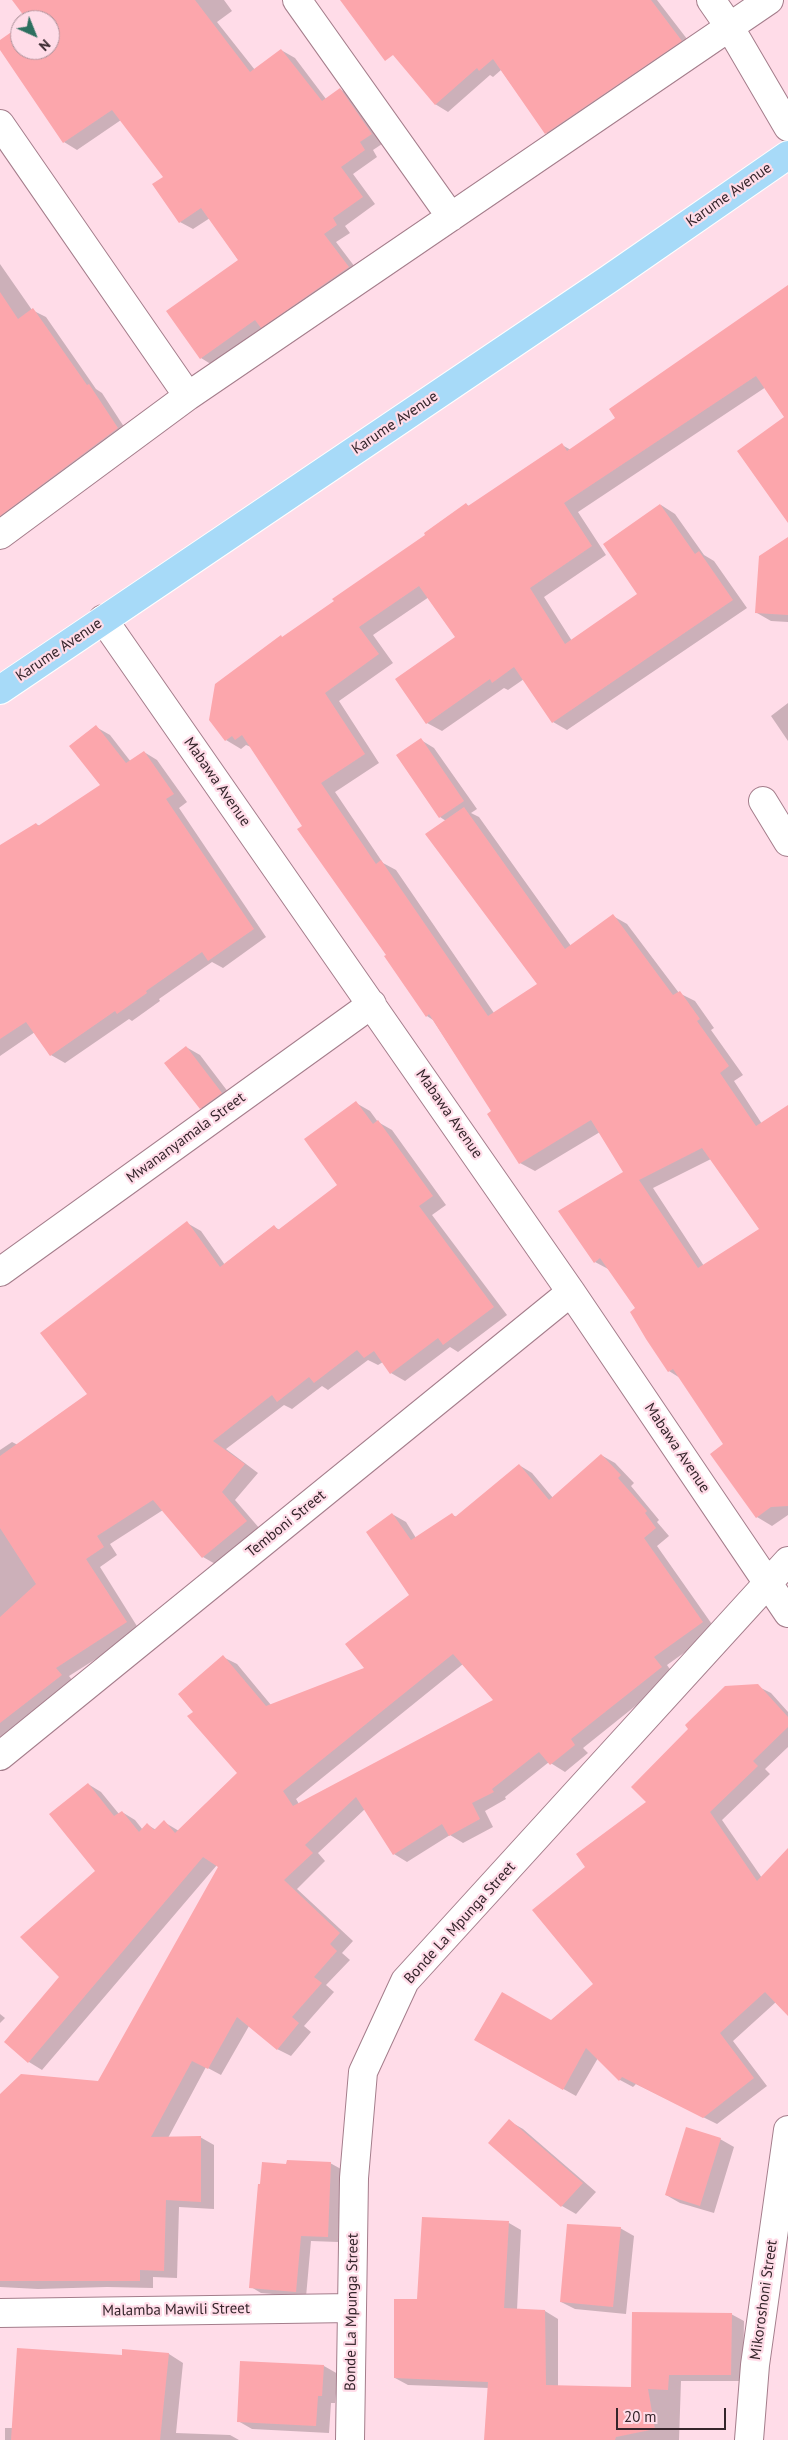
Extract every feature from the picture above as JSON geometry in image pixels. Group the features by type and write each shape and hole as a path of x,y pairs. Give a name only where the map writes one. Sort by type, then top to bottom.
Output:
{"main road":[{"name":"Karume Avenue","path":"0,690 788,155"}],"street":[{"path":"297,0 451,217"},
{"path":"710,0 729,26 784,119"},
{"path":"0,535 188,396 769,0"},
{"path":"0,124 188,396"},
{"name":"Mabawa Avenue","path":"103,619 571,1292 788,1613"},
{"path":"762,801 788,842"},
{"name":"Mwananyamala Street","path":"0,1272 372,1004"},
{"name":"Temboni Street","path":"0,1756 571,1292"},
{"name":"Bonde La Mpunga Street","path":"350,2440 354,2178 363,2072 405,1981 788,1561"},
{"name":"Mikoroshoni Street","path":"749,2440 755,2365 788,2130"},
{"name":"Malamba Mawili Street","path":"0,2313 352,2308"}],"building":[{"path":"12,0 195,0 250,72 281,49 322,101 340,88 372,134 360,142 365,150 341,167 363,197 333,218 337,225 324,234 349,267 261,328 255,320 200,359 166,311 238,260 201,208 179,223 152,184 163,177 112,110 63,143 0,50 0,40 10,33 10,60 60,60 60,10 20,10"},
{"path":"340,0 651,0 682,41 545,134 493,59 479,71 477,68 435,105 393,55 385,61"},
{"path":"788,285 788,523 737,451 784,417 756,376 564,503 592,546 530,588 565,644 637,594 603,544 660,504 695,554 699,551 733,600 552,723 514,667 492,683 490,679 426,724 395,679 455,637 419,586 359,627 379,654 325,693 365,754 321,783 376,864 381,860 488,1016 537,984 425,834 464,807 565,949 613,914 673,995 680,991 700,1019 697,1021 729,1066 720,1073 756,1126 788,1105 788,1506 771,1507 756,1518 710,1454 723,1444 673,1369 668,1372 646,1339 630,1312 635,1308 600,1258 594,1263 558,1211 623,1172 591,1120 519,1164 487,1114 491,1111 429,1014 426,1017 384,956 386,955 297,829 302,826 242,735 235,740 232,736 225,741 209,720 215,684 281,635 282,637 334,601 332,599 425,535 424,533 466,503 468,506 562,443 567,451 615,418 609,409","holes":["702,1148 759,1229 698,1268 639,1180"]},
{"path":"0,292 18,319 33,308 87,385 89,384 118,428 0,516"},
{"path":"788,537 788,615 755,613 759,556"},
{"path":"96,725 126,763 144,751 174,794 166,799 254,929 208,961 202,952 117,1014 115,1011 50,1056 26,1022 0,1039 0,845 36,823 38,826 100,785 69,746"},
{"path":"421,738 464,801 439,818 396,755"},
{"path":"186,1046 222,1093 200,1109 164,1063"},
{"path":"356,1101 373,1124 378,1120 433,1196 419,1206 494,1307 443,1345 438,1338 390,1374 374,1351 364,1358 357,1350 314,1383 309,1377 277,1402 272,1395 213,1441 245,1464 222,1492 247,1521 202,1558 153,1500 97,1536 104,1547 86,1559 127,1622 56,1668 62,1675 0,1723 0,1617 36,1584 0,1528 0,1456 87,1394 40,1333 187,1221 220,1267 274,1225 278,1230 337,1185 304,1139"},
{"path":"601,1454 621,1475 618,1478 647,1511 645,1513 656,1528 644,1538 703,1622 654,1657 662,1667 571,1739 575,1745 550,1765 539,1752 492,1789 494,1792 472,1803 480,1819 449,1836 442,1824 393,1855 356,1797 305,1845 313,1853 284,1880 340,1933 330,1944 337,1951 314,1977 322,1983 292,2017 299,2023 277,2050 237,2017 208,2069 192,2061 151,2137 201,2136 201,2202 166,2200 164,2271 140,2270 140,2281 0,2281 0,2094 21,2074 98,2081 218,1867 203,1857 28,2063 4,2042 59,1977 20,1937 95,1871 49,1814 88,1783 114,1816 122,1811 139,1832 147,1823 154,1830 164,1820 175,1833 237,1773 187,1716 193,1712 178,1694 223,1655 266,1706 364,1668 345,1644 409,1595 366,1532 392,1513 411,1540 452,1513 455,1517 519,1464 549,1500","holes":["453,1654 493,1700 293,1806 283,1791"]},
{"path":"758,1684 788,1717 788,1727 753,1761 758,1766 710,1812 757,1881 788,1848 788,2016 765,1992 720,2033 754,2078 703,2118 622,2077 619,2081 586,2048 563,2090 474,2040 502,1992 551,2020 593,1984 532,1910 585,1867 576,1854 646,1802 631,1787 688,1729 685,1725 725,1686"},
{"path":"509,2119 583,2183 561,2207 488,2143"},
{"path":"686,2127 721,2138 700,2206 665,2195"},
{"path":"287,2160 331,2162 328,2237 301,2236 296,2292 249,2288 258,2184 260,2184 262,2162 286,2164"},
{"path":"422,2217 509,2221 504,2308 545,2310 546,2385 631,2387 632,2312 732,2313 731,2375 669,2375 668,2390 648,2389 655,2429 616,2437 615,2440 484,2440 488,2382 394,2378 394,2299 417,2299"},
{"path":"567,2224 621,2227 613,2307 560,2302"},
{"path":"17,2348 122,2355 122,2349 169,2353 160,2440 11,2440"},
{"path":"240,2361 324,2365 322,2396 318,2396 316,2426 237,2422"}]}
